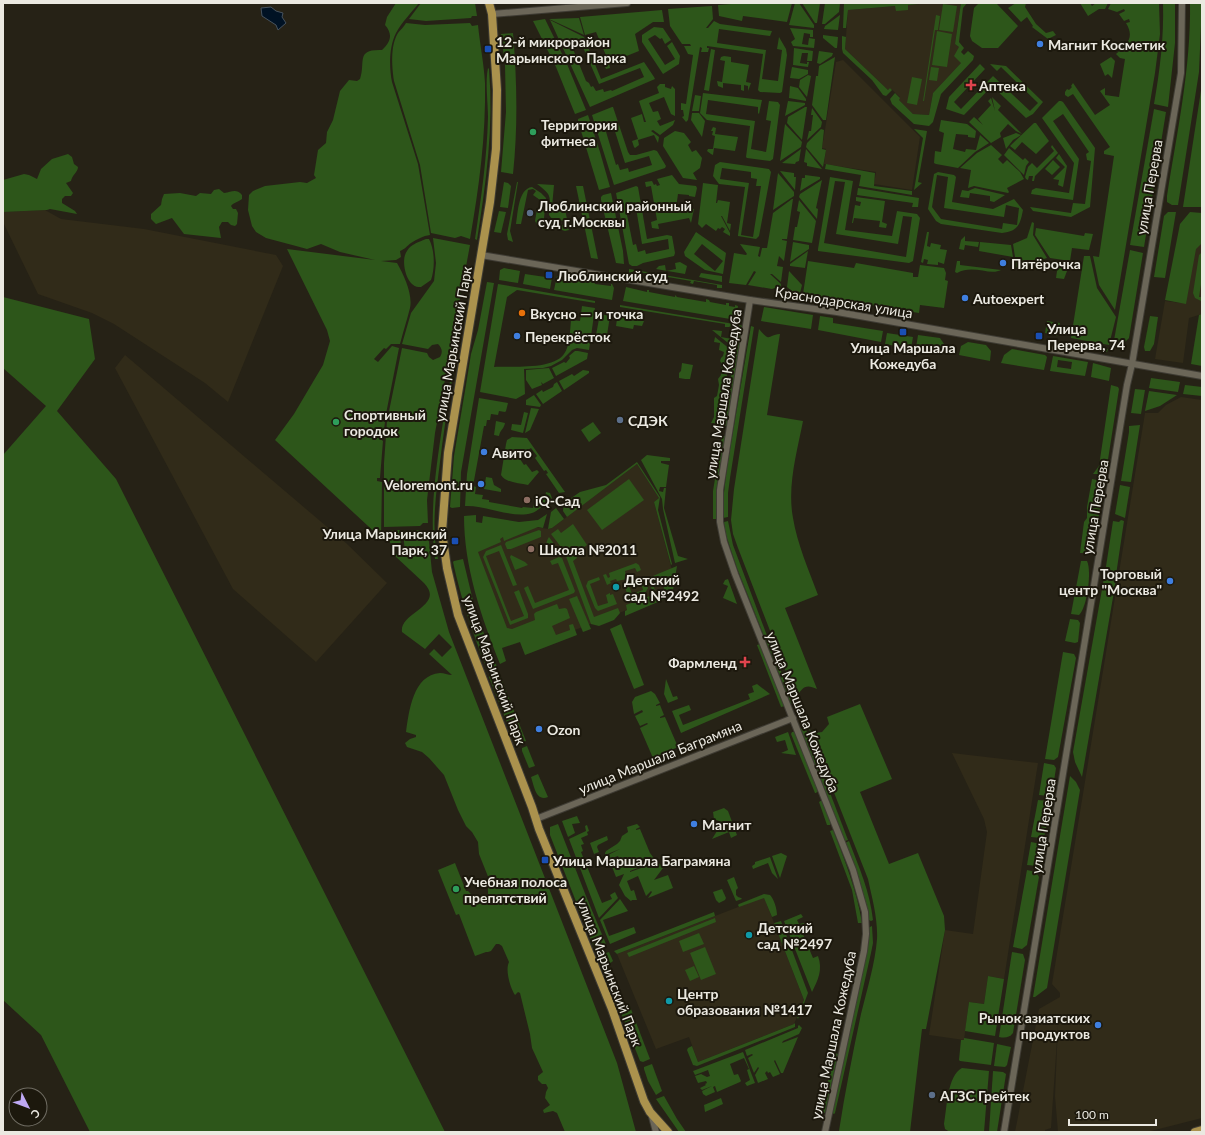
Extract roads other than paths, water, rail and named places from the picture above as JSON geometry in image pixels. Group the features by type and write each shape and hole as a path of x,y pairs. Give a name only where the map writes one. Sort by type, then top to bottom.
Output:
{"main road":[{"name":"улица Марьинский Парк","path":"490,3 497,90 496,149 481,255 448,453 442,532 447,568 458,615 536,819 612,1009 644,1101 650,1112"},
{"path":"650,1112 668,1132"},
{"path":"1196,1132 1202,1130"}],"street":[{"path":"492,14 627,3"},
{"name":"улица Перерва","path":"1004,1132 1127,385 1132,364 1181,73 1182,3"},
{"name":"Краснодарская улица","path":"481,255 750,300 837,312 1202,376"},
{"name":"улица Маршала Кожедуба","path":"750,300 720,490 720,522 724,542 735,574 853,870 865,912 866,934 861,967 824,1132"},
{"name":"улица Маршала Баграмяна","path":"536,819 793,718"},
{"name":"улица Марьинский Парк","path":"650,1112 656,1132"}],"water":[{"path":"271,7 276,11 283,13 282,17 286,23 278,30 276,25 262,16 261,8"}],"place":[{"name":"Магнит Косметик","path":"1040,44"},
{"name":"12-й микрорайон Марьинского Парка","path":"488,49"},
{"name":"Аптека","path":"971,85"},
{"name":"Территория фитнеса","path":"533,132"},
{"name":"Люблинский районный суд г.Москвы","path":"530,213"},
{"name":"Пятёрочка","path":"1003,263"},
{"name":"Люблинский суд","path":"549,275"},
{"name":"Autoexpert","path":"965,298"},
{"name":"Вкусно — и точка","path":"522,313"},
{"name":"Улица Маршала Кожедуба","path":"903,332"},
{"name":"Перекрёсток","path":"517,336"},
{"name":"Улица Перерва, 74","path":"1039,336"},
{"name":"СДЭК","path":"620,420"},
{"name":"Спортивный городок","path":"336,422"},
{"name":"Авито","path":"484,452"},
{"name":"Veloremont.ru","path":"481,484"},
{"name":"iQ-Сад","path":"527,500"},
{"name":"Улица Марьинский Парк, 37","path":"455,541"},
{"name":"Школа №2011","path":"531,549"},
{"name":"Торговый центр \"Москва\"","path":"1170,581"},
{"name":"Детский сад №2492","path":"616,587"},
{"name":"Фармленд","path":"745,662"},
{"name":"Ozon","path":"539,729"},
{"name":"Магнит","path":"694,824"},
{"name":"Улица Маршала Баграмяна","path":"545,860"},
{"name":"Учебная полоса препятствий","path":"456,889"},
{"name":"Детский сад №2497","path":"749,935"},
{"name":"Центр образования №1417","path":"669,1001"},
{"name":"Рынок азиатских продуктов","path":"1098,1025"},
{"name":"АГЗС Грейтек","path":"932,1095"}]}
